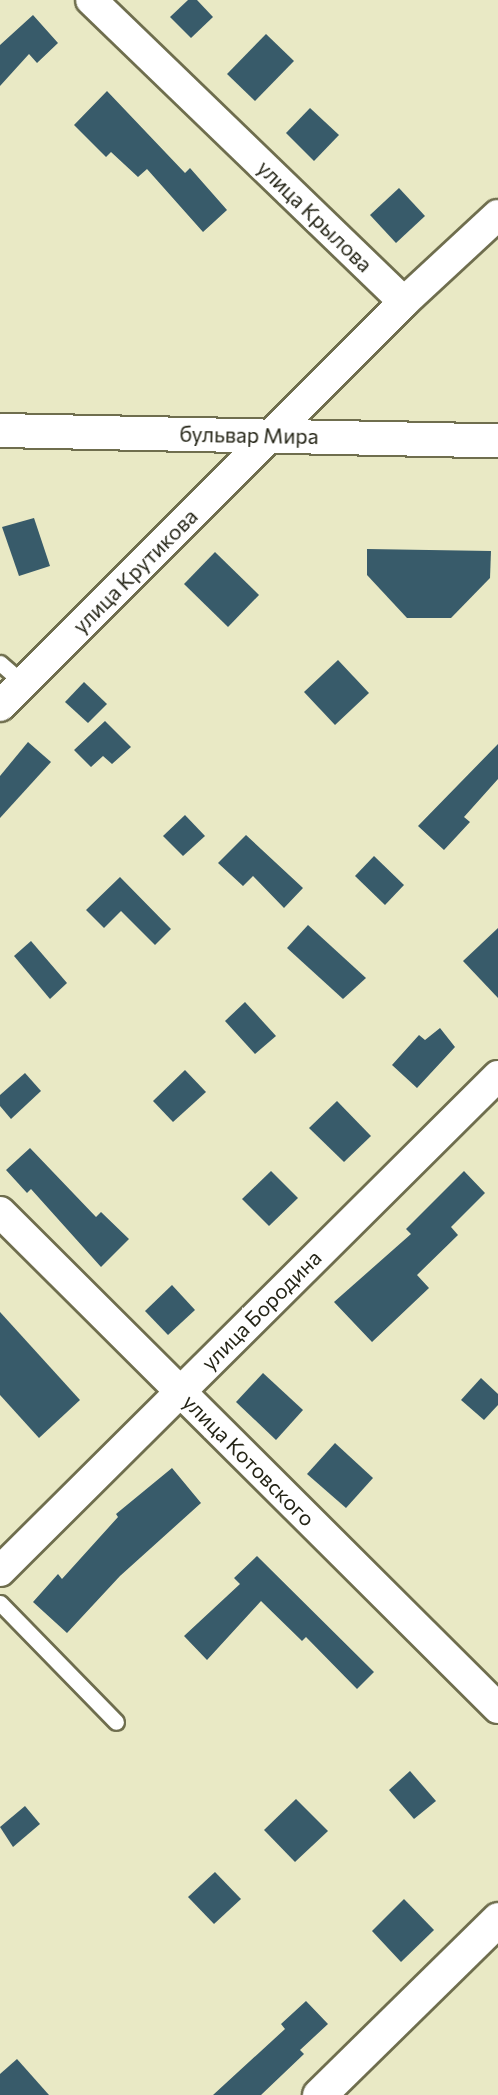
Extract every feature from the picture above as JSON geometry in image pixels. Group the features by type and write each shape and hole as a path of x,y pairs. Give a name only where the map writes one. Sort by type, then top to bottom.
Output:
{"main road":[{"name":"бульвар Мира","path":"0,430 498,440"},
{"path":"320,2095 498,1919"}],"street":[{"name":"улица Крылова","path":"91,0 404,302"},
{"path":"270,435 404,302 498,215"},
{"name":"улица Крутикова","path":"0,706 270,435"},
{"name":"улица Бородина","path":"0,1571 498,1076"},
{"name":"улица Котовского","path":"0,1212 498,1708"}],"lane":[{"path":"0,663 23,684"},
{"path":"0,1603 116,1722"}],"building":[{"path":"188,0 197,0 213,17 191,38 170,17"},
{"path":"33,15 58,43 37,63 29,54 0,86 0,45"},
{"path":"266,34 294,61 255,101 227,74"},
{"path":"107,91 185,173 190,168 227,210 203,232 147,169 138,177 111,152 106,157 74,125"},
{"path":"310,108 339,135 314,161 286,133"},
{"path":"399,188 425,216 396,243 370,215"},
{"path":"34,518 50,566 19,576 2,527"},
{"path":"367,549 491,551 490,578 451,618 407,618 367,575"},
{"path":"215,552 259,595 228,627 184,584"},
{"path":"338,660 369,693 335,725 304,692"},
{"path":"84,682 107,704 88,723 65,702"},
{"path":"105,721 131,747 112,764 103,756 91,767 74,750"},
{"path":"28,742 51,762 0,818 0,776"},
{"path":"498,744 498,779 464,817 470,822 444,850 418,826"},
{"path":"185,815 205,836 183,856 163,836"},
{"path":"246,835 303,888 284,908 253,876 243,886 218,863"},
{"path":"374,856 404,885 385,905 355,876"},
{"path":"120,877 171,929 155,945 121,911 104,928 86,910"},
{"path":"308,925 366,978 343,999 287,948"},
{"path":"498,928 498,998 463,961"},
{"path":"31,941 67,983 50,999 14,956"},
{"path":"245,1002 276,1036 255,1054 225,1021"},
{"path":"440,1028 455,1047 417,1088 392,1065 419,1035 425,1040"},
{"path":"185,1070 206,1092 173,1122 153,1101"},
{"path":"25,1073 41,1091 11,1119 0,1106 0,1095"},
{"path":"337,1101 371,1136 344,1162 309,1128"},
{"path":"30,1148 96,1217 101,1212 129,1239 101,1267 31,1189 27,1193 6,1170"},
{"path":"271,1171 298,1198 269,1226 242,1199"},
{"path":"464,1171 485,1193 451,1227 458,1235 417,1275 429,1288 372,1342 334,1302 411,1234 406,1229"},
{"path":"172,1285 195,1310 168,1335 145,1311"},
{"path":"0,1312 80,1400 39,1438 0,1395"},
{"path":"263,1373 303,1410 276,1440 236,1402"},
{"path":"481,1378 498,1394 498,1405 484,1420 461,1400"},
{"path":"335,1443 373,1478 346,1508 307,1474"},
{"path":"172,1468 201,1503 120,1576 67,1633 33,1602 58,1574 62,1579 118,1517 116,1514"},
{"path":"257,1556 374,1672 357,1689 306,1637 302,1641 261,1601 207,1660 184,1636 240,1584 234,1578"},
{"path":"410,1771 436,1801 414,1819 389,1790"},
{"path":"296,1799 328,1831 295,1862 264,1830"},
{"path":"25,1806 40,1824 13,1847 0,1827"},
{"path":"215,1872 241,1899 214,1924 188,1897"},
{"path":"404,1899 434,1930 401,1962 372,1931"},
{"path":"306,2001 328,2024 300,2050 304,2054 261,2095 213,2095 285,2029 281,2024"},
{"path":"17,2059 49,2095 0,2095 0,2074"}]}
